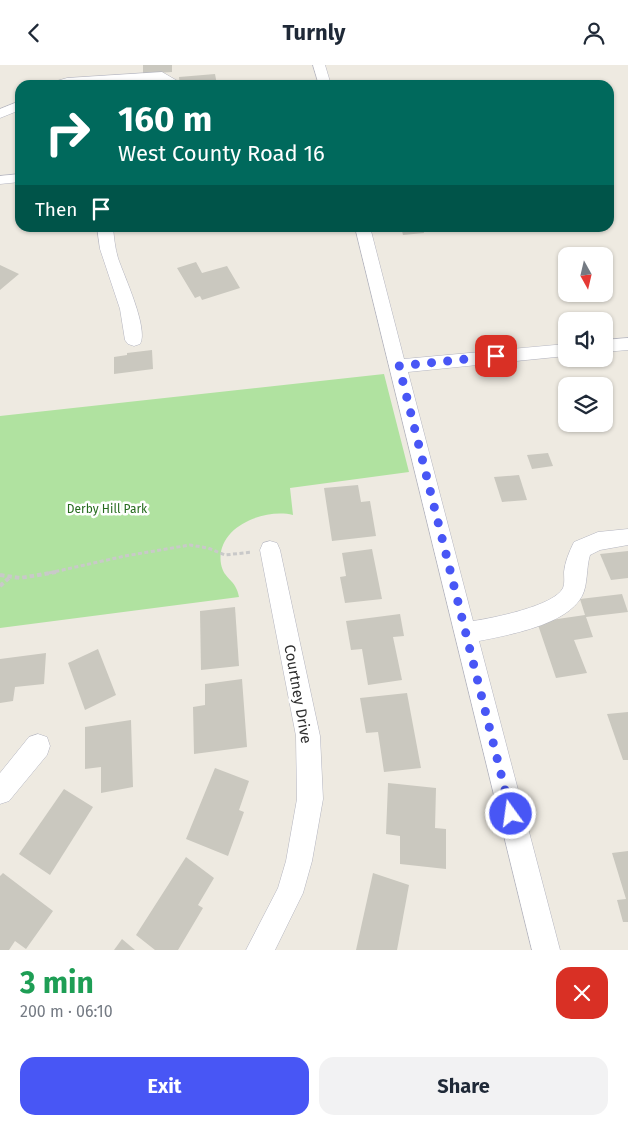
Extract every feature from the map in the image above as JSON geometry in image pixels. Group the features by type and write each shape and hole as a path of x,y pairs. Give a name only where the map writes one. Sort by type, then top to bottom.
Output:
{"street":[{"path":"319,65 324,80"},
{"path":"99,80 162,76 169,80"},
{"path":"0,114 15,107"},
{"path":"0,180 15,178"},
{"path":"105,232 106,244 112,268 127,305 134,340"},
{"path":"363,232 399,366 546,950"},
{"path":"613,345 628,344"},
{"path":"399,366 558,351"},
{"path":"466,633 500,628 525,620 554,607 571,595 574,589 575,571 581,549 598,541 625,537"},
{"name":"Courtney Drive","path":"260,950 290,893 300,861 310,799 308,736 270,550"},
{"path":"0,791 38,746"}],"path":[{"path":"0,575 20,578 73,569 124,556 190,545 208,548 225,555 270,550"},
{"path":"0,586 9,577"}],"green space":[{"name":"Derby Hill Park","path":"384,374 409,472 290,488 293,515 281,514 256,518 233,530 226,540 221,551 221,564 239,597 0,628 0,416"}],"building":[{"path":"143,65 172,65 172,72 143,74"},
{"path":"215,74 216,80 179,80 179,77"},
{"path":"402,232 424,233 403,235"},
{"path":"196,262 202,273 227,266 240,288 202,300 200,296 195,298 177,268"},
{"path":"0,265 19,274 0,290"},
{"path":"152,350 153,369 114,374 114,357 127,355 127,353"},
{"path":"548,453 553,466 532,469 527,455"},
{"path":"519,475 527,500 502,502 494,477"},
{"path":"358,485 361,502 370,501 376,536 332,541 324,488"},
{"path":"372,549 382,599 345,603 340,577 346,576 342,553"},
{"path":"628,551 628,578 611,580 600,554"},
{"path":"622,594 628,612 586,617 593,637 574,640 587,673 556,678 537,622 585,615 580,599"},
{"path":"235,607 239,666 201,670 200,611"},
{"path":"400,614 404,636 393,637 402,680 368,685 362,649 351,650 346,621"},
{"path":"98,649 116,695 85,710 68,663"},
{"path":"46,653 44,684 15,687 13,701 0,703 0,659"},
{"path":"242,679 247,747 194,754 193,707 205,705 205,684"},
{"path":"407,693 421,768 384,772 378,732 366,733 360,698"},
{"path":"628,712 628,760 623,760 607,714"},
{"path":"131,720 133,787 101,793 101,767 85,769 85,727"},
{"path":"215,768 249,781 239,810 244,812 228,856 186,839"},
{"path":"388,783 436,788 435,828 446,829 446,869 400,864 400,836 386,834"},
{"path":"64,789 93,807 50,875 19,854"},
{"path":"628,851 628,922 623,922 617,900 626,899 612,853"},
{"path":"186,857 214,878 198,905 203,908 178,950 155,950 136,935"},
{"path":"3,873 53,911 26,949 15,941 9,950 0,950 0,876"},
{"path":"373,873 409,885 397,950 356,950"},
{"path":"122,939 135,950 114,950"}],"route":[{"path":"496,356 399,366 511,814"}]}
